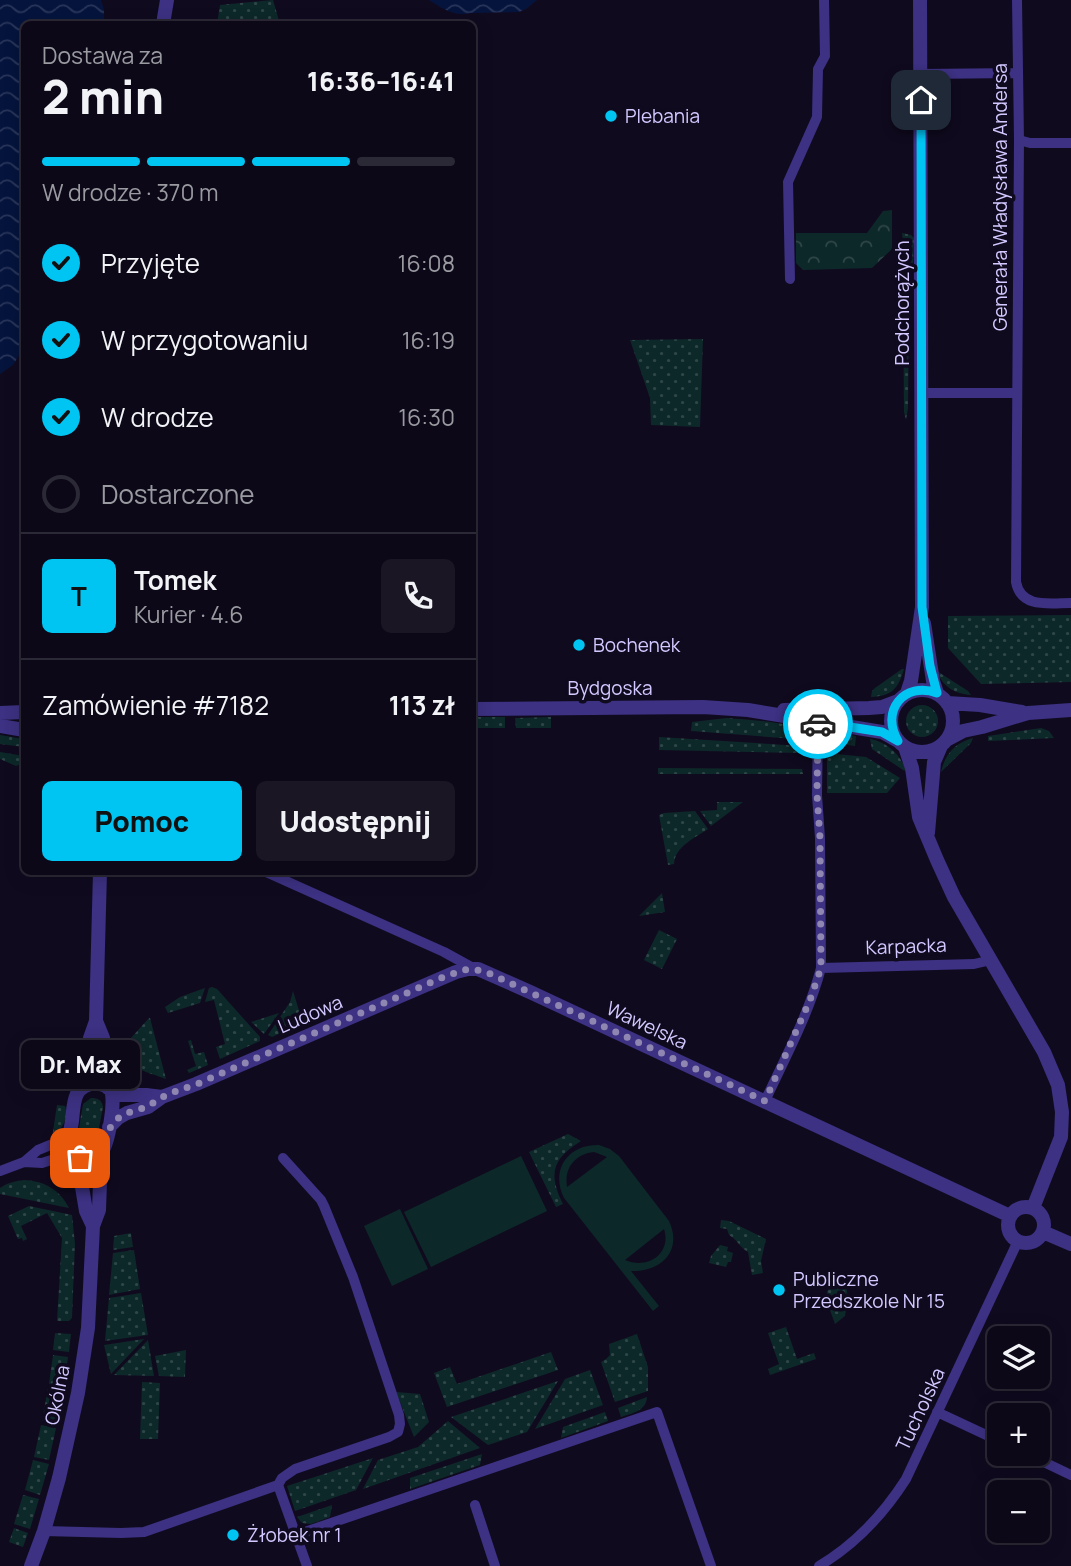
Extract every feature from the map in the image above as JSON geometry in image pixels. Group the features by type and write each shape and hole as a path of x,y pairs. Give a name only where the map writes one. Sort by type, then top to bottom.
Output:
{"street":[{"path":"164,21 167,0"},
{"path":"790,279 788,183 817,117 818,69 825,56 824,0"},
{"name":"Podchorążych","path":"920,0 922,607 932,674 942,698"},
{"name":"Generała Władysława Andersa","path":"1017,0 1017,588 1023,597 1032,602 1071,603"},
{"path":"921,74 1018,73"},
{"path":"1019,140 1030,143 1071,143"},
{"path":"921,393 1017,393"},
{"name":"Podchorążych","path":"903,697 911,681 922,607"},
{"path":"1028,713 942,698 921,690 903,697 894,708 891,724 893,732 902,744 914,751 923,752 933,751 962,731 1028,713 1071,710"},
{"name":"Bydgoska","path":"476,709 869,708 882,707 903,697"},
{"path":"942,698 953,713 954,722 944,743"},
{"name":"Bydgoska","path":"748,710 882,732 902,744"},
{"path":"0,713 21,712"},
{"path":"765,1101 817,985 821,968 818,722"},
{"path":"0,726 21,730"},
{"name":"Karpacka","path":"928,838 934,762 944,743"},
{"name":"Karpacka","path":"902,744 912,768 919,817 954,897 1044,1052 1058,1084 1063,1127 1059,1146 1033,1208"},
{"path":"86,1085 90,1038 96,1021 100,875"},
{"name":"Wawelska","path":"273,875 1010,1216"},
{"name":"Karpacka","path":"821,968 974,964 991,960"},
{"name":"Ludowa","path":"109,1128 118,1118 148,1107 162,1097 446,976 473,968"},
{"path":"96,1021 103,1038 110,1091"},
{"path":"107,1072 129,1095"},
{"name":"Ludowa","path":"86,1085 95,1083 110,1091 129,1095 162,1097"},
{"name":"Okólna","path":"86,1085 75,1097 70,1147 75,1155 86,1211 93,1226"},
{"name":"Okólna","path":"32,1566 60,1478 78,1393 90,1304 93,1226 99,1210 101,1154 113,1105 110,1091"},
{"path":"0,1171 24,1162 38,1150 70,1137"},
{"path":"24,1162 42,1163 75,1155 83,1160 91,1160 101,1154"},
{"path":"44,1531 144,1532 278,1485 282,1478 295,1469 395,1435 400,1429 392,1392 353,1277 324,1206 284,1158"},
{"path":"53,1160 81,1182"},
{"path":"1023,1206 1033,1208 1044,1221 1043,1232 1029,1243 1017,1241 1008,1227 1010,1216 1023,1206"},
{"path":"1043,1232 1071,1244"},
{"name":"Tucholska","path":"819,1566 858,1538 888,1507 912,1467 1017,1241"},
{"path":"296,1535 657,1412 711,1566"},
{"path":"937,1412 987,1435"},
{"path":"1050,1465 1071,1475"},
{"path":"278,1485 307,1566"},
{"path":"475,1506 495,1566"}],"green space":[{"path":"273,0 279,21 217,21 220,5"},
{"path":"892,210 892,249 872,268 803,270 796,263 796,233 867,233 883,211"},
{"path":"902,233 914,238 913,263 908,271 904,251"},
{"path":"903,289 909,299 906,420 904,412"},
{"path":"703,339 700,427 651,425 650,398 630,340"},
{"path":"1071,615 1071,682 981,684 948,648 948,616"},
{"path":"902,669 902,676 893,690 871,697 875,688"},
{"path":"937,671 968,691 971,695 950,689"},
{"path":"922,705 934,709 938,721 934,733 922,737 910,733 906,721 910,709"},
{"path":"476,717 505,717 505,728 476,728"},
{"path":"551,717 551,728 516,728 515,718"},
{"path":"727,718 791,726 807,733 808,740 691,731 692,722"},
{"path":"1041,728 1049,731 1054,738 988,741 988,736"},
{"path":"837,733 856,736 855,746 825,742 829,735"},
{"path":"0,735 21,738 21,747 0,744"},
{"path":"659,737 802,746 802,753 659,750"},
{"path":"973,738 971,743 941,772 952,750"},
{"path":"870,739 893,750 907,771 872,749"},
{"path":"0,752 21,756 21,764 16,766 0,759"},
{"path":"827,753 866,757 900,778 887,793 827,793"},
{"path":"658,768 802,769 803,774 658,774"},
{"path":"717,802 743,802 711,826 700,811 717,810"},
{"path":"695,811 708,829 686,843 678,852 674,864 668,865 659,815"},
{"path":"662,893 665,912 639,916"},
{"path":"659,930 677,939 662,969 644,960"},
{"path":"205,988 200,1003 168,1013 165,1007 180,997"},
{"path":"209,988 217,989 260,1037 260,1041 220,1059 216,1047 225,1044 214,1000 205,1002"},
{"path":"293,991 301,1017 298,1025 272,1037 268,1035 290,1002"},
{"path":"279,1013 264,1034 251,1022"},
{"path":"149,1018 166,1079 133,1065 121,1049"},
{"path":"191,1040 195,1054 204,1052 208,1065 189,1073 187,1070 196,1066 188,1041"},
{"path":"75,1057 83,1057 79,1081 70,1088 62,1087 68,1064"},
{"path":"91,1098 99,1100 103,1107 97,1138 87,1144 81,1141 78,1134 83,1104"},
{"path":"57,1105 65,1106 66,1115 61,1128 52,1138"},
{"path":"568,1134 581,1141 564,1154 556,1168 555,1184 563,1204 556,1207 529,1152"},
{"path":"599,1145 619,1156 669,1221 673,1242 666,1258 652,1268 631,1271 659,1306 653,1311 564,1198 560,1188 559,1178 565,1161 578,1149","holes":["594,1152 607,1157 567,1187 567,1174 572,1163 581,1156","664,1229 664,1246 656,1258 642,1263 625,1260"]},
{"path":"521,1156 547,1211 431,1267 404,1212"},
{"path":"24,1180 39,1182 51,1188 69,1208 0,1194 0,1188 3,1186"},
{"path":"29,1206 72,1215 75,1244 72,1318 69,1321 57,1321 62,1238 47,1213 21,1226 27,1239 18,1239 8,1216"},
{"path":"400,1209 428,1269 392,1286 364,1226"},
{"path":"721,1220 729,1221 766,1239 761,1261 763,1273 752,1275 748,1252 729,1235 727,1229 720,1228"},
{"path":"131,1233 133,1247 113,1250 114,1236"},
{"path":"720,1245 728,1247 727,1251 733,1253 731,1262 728,1262 726,1267 709,1263"},
{"path":"134,1250 140,1289 109,1295 113,1253"},
{"path":"842,1276 848,1297 845,1316 835,1324 826,1297 830,1287"},
{"path":"141,1293 148,1335 105,1341 109,1298"},
{"path":"786,1327 797,1359 814,1353 816,1359 770,1375 768,1369 779,1364 768,1333"},
{"path":"55,1333 71,1334 69,1352 53,1350"},
{"path":"637,1334 648,1367 648,1391 615,1402 601,1362 610,1355 609,1344"},
{"path":"144,1339 111,1374 104,1345"},
{"path":"148,1340 154,1376 114,1375"},
{"path":"186,1350 185,1377 159,1376 155,1356"},
{"path":"551,1352 558,1370 447,1407 434,1373 450,1367 457,1384"},
{"path":"53,1355 68,1357 64,1386 49,1384"},
{"path":"590,1370 603,1405 535,1429 565,1379"},
{"path":"558,1381 527,1432 488,1445 451,1417"},
{"path":"142,1382 160,1383 158,1439 140,1439"},
{"path":"48,1388 64,1391 57,1424 42,1421"},
{"path":"396,1392 420,1394 429,1422 414,1437"},
{"path":"647,1397 641,1408 621,1417 618,1408"},
{"path":"605,1412 608,1421 561,1438 563,1427"},
{"path":"448,1421 480,1448 363,1489 378,1460 418,1447"},
{"path":"41,1425 56,1428 49,1460 34,1457"},
{"path":"482,1454 480,1465 410,1489 410,1478"},
{"path":"373,1458 356,1490 295,1511 287,1486"},
{"path":"33,1460 49,1464 40,1495 25,1490"},
{"path":"23,1495 39,1499 30,1529 14,1524"},
{"path":"332,1505 330,1517 311,1524 302,1523 297,1517"},
{"path":"14,1528 28,1533 23,1547 9,1542"}],"water":[{"path":"0,0 101,0 104,21 21,21 21,352 13,365 0,374"},
{"path":"429,0 537,0 519,12 460,14"}],"way so far":[{"path":"80,1158 91,1160 98,1157 109,1128 127,1113 148,1107 162,1097 468,969 484,971 765,1101 817,985 821,968 818,724"}],"place":[{"name":"Plebania","path":"611,116"},
{"name":"Bochenek","path":"579,645"},
{"name":"Dr. Max","path":"80,1158"},
{"name":"Publiczne Przedszkole Nr 15","path":"779,1290"},
{"name":"Żłobek nr 1","path":"233,1535"}],"route":[{"path":"818,724 882,732 898,741 891,724 898,701 914,691 937,693 930,666 922,607 921,100"}]}
